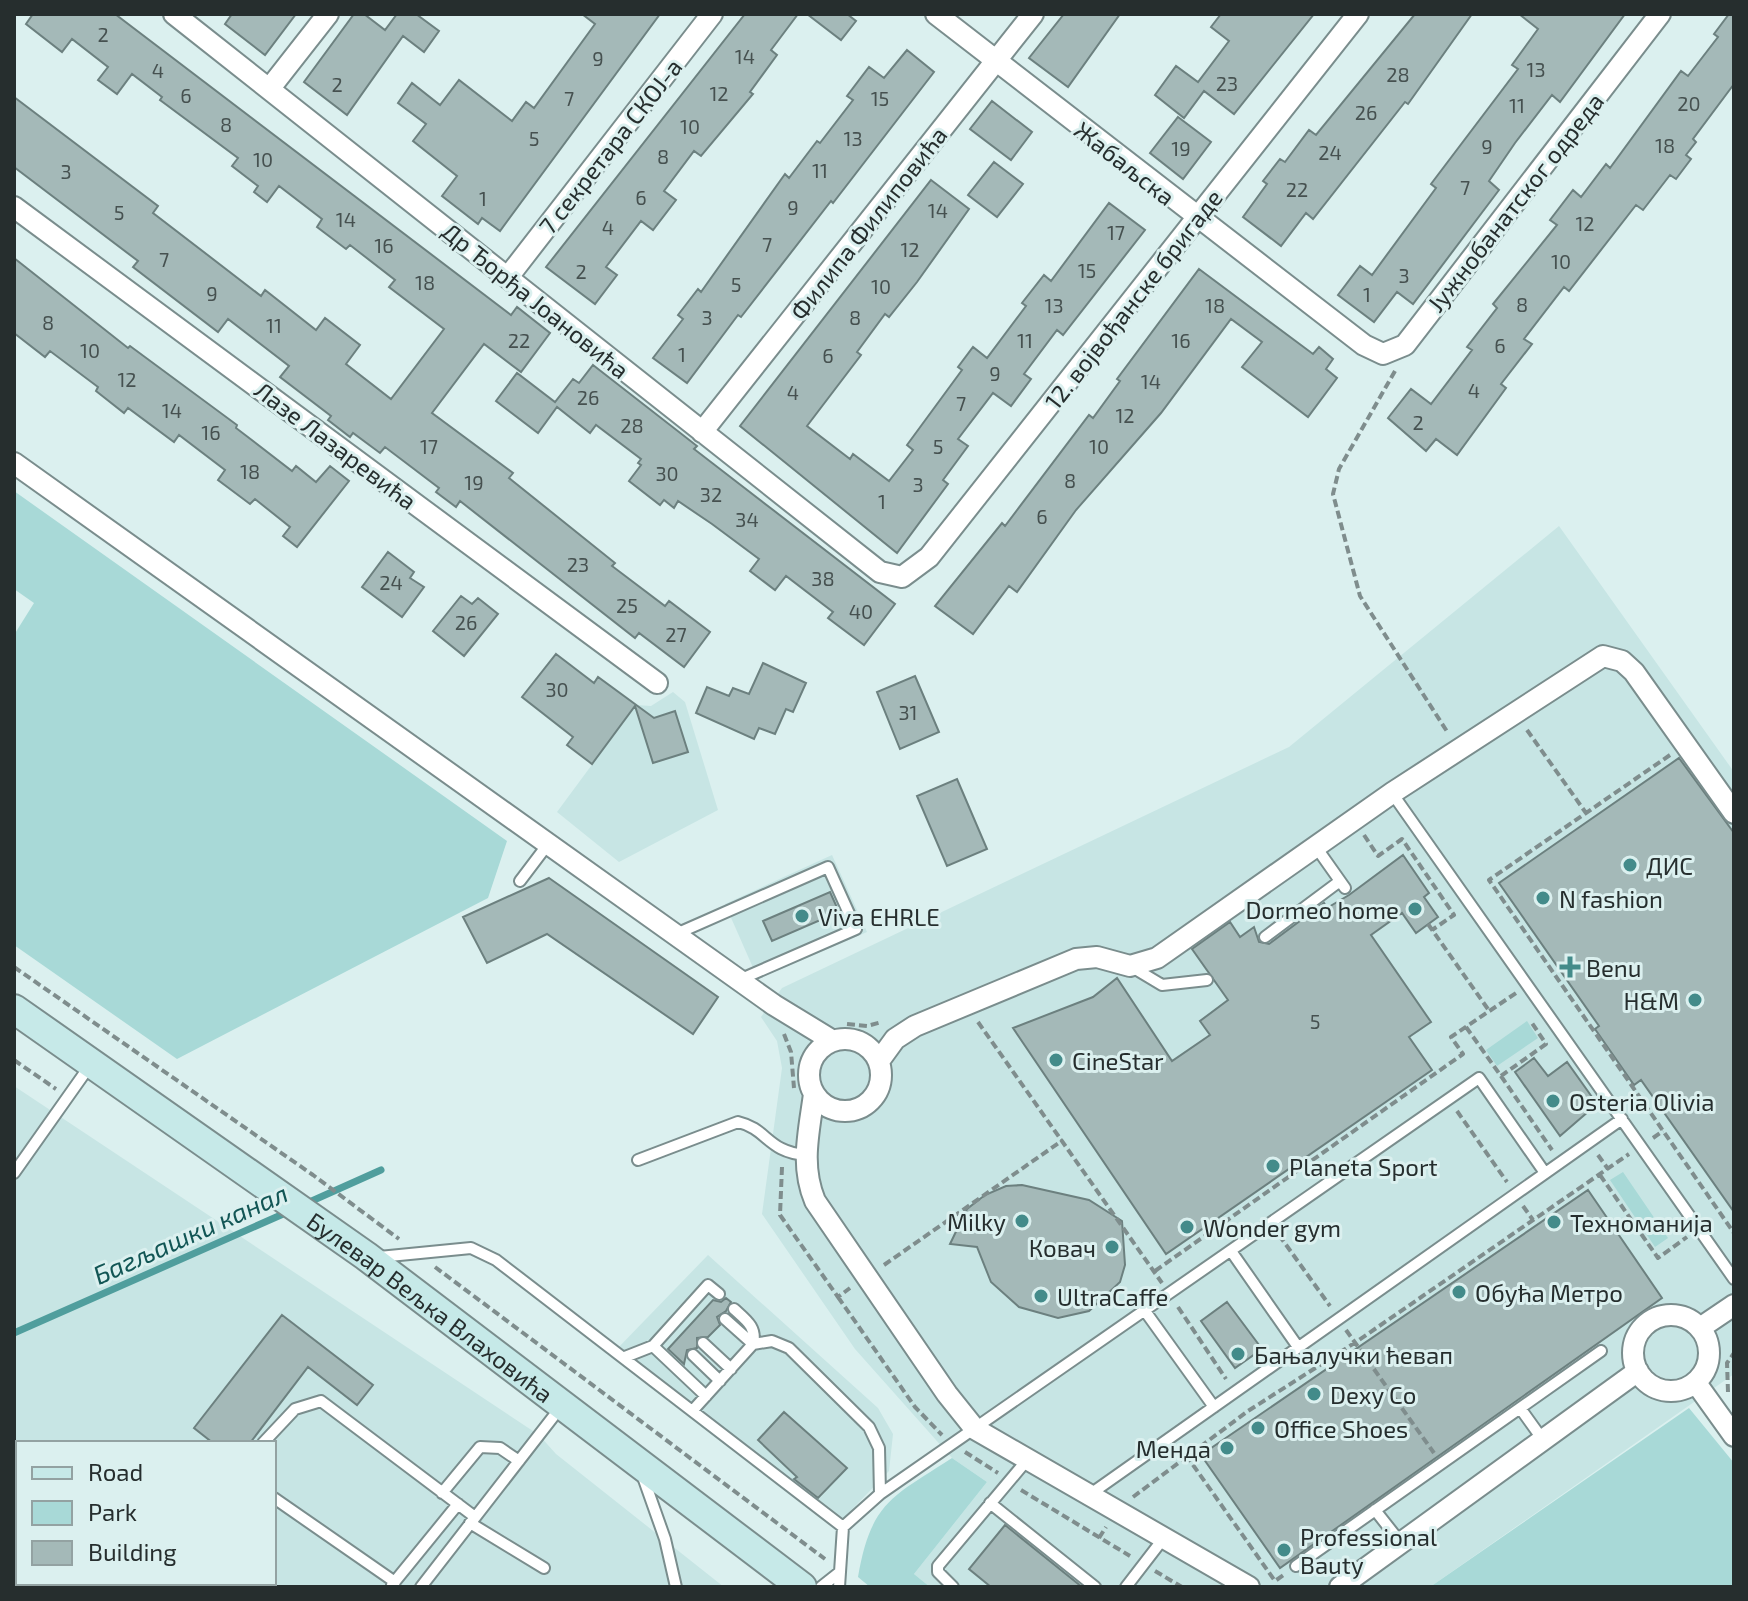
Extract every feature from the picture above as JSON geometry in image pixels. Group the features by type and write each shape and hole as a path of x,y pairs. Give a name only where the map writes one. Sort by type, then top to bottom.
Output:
{"main road":[{"name":"Булевар Вељка Влаховића","path":"14,1009 366,1256 808,1586"}],"street":[{"name":"Др Ђорђа Јоановића","path":"174,14 880,572 902,577"},
{"path":"270,88 328,14"},
{"name":"7 секретара СКОЈ-а","path":"508,277 712,14"},
{"name":"Жабаљска","path":"936,14 1196,219 1355,339 1378,353 1401,349"},
{"name":"Филипа Филиповића","path":"702,432 1033,14"},
{"name":"12. војвођанске бригаде","path":"902,577 929,557 1358,14"},
{"name":"Јужнобанатског одреда","path":"1401,349 1660,14"},
{"name":"Лазе Лазаревића","path":"14,207 657,683"},
{"path":"14,463 781,1010 833,1041 857,1041 915,1026 1076,959 1097,957 1130,966 1157,958 1392,793 1594,660 1613,657 1634,672 1734,813"},
{"path":"781,1010 813,1058"},
{"path":"879,1061 895,1039 915,1026"},
{"path":"833,1041 813,1058 809,1076 814,1094 806,1148 807,1181 815,1201 865,1277 975,1429 1249,1587"},
{"path":"814,1094 832,1109 860,1109 875,1097 882,1079 879,1061 857,1041"},
{"path":"806,1148 832,1109"},
{"path":"1700,1328 1734,1305"},
{"path":"1684,1317 1700,1328 1709,1350 1708,1362 1696,1383 1687,1388 1664,1391 1654,1387 1638,1371 1635,1342 1654,1319 1684,1317"},
{"path":"1340,1587 1545,1442 1638,1371"},
{"path":"1696,1383 1734,1436"}],"lane":[{"path":"1392,793 1734,1279"},
{"path":"520,881 548,844"},
{"path":"1265,937 1342,884 1316,847"},
{"path":"675,934 828,867 856,929 739,980"},
{"path":"1130,966 1162,985 1207,980"},
{"path":"14,1173 91,1063"},
{"path":"839,1587 843,1527 880,1494 1479,1078 1545,1173"},
{"path":"1087,1496 1622,1119"},
{"path":"638,1160 738,1122 756,1130 784,1153 806,1148"},
{"path":"366,1256 394,1258 471,1248 496,1260 694,1409 843,1527"},
{"path":"1231,1251 1298,1347"},
{"path":"625,1357 653,1346 708,1285 719,1294"},
{"path":"699,1295 709,1305"},
{"path":"694,1409 753,1344 755,1334 751,1325 734,1309"},
{"path":"1145,1311 1214,1407"},
{"path":"677,1319 687,1329"},
{"path":"725,1319 753,1344"},
{"path":"667,1331 677,1340"},
{"path":"753,1344 772,1341 789,1348 869,1427 879,1448 880,1494"},
{"path":"703,1343 731,1369"},
{"path":"653,1346 706,1396"},
{"path":"1296,1566 1601,1351"},
{"path":"693,1355 720,1381"},
{"path":"265,1441 295,1409 321,1401 458,1504 472,1520 544,1568"},
{"path":"421,1587 564,1403"},
{"path":"1520,1408 1545,1442"},
{"path":"442,1493 480,1447 500,1448 519,1461"},
{"path":"631,1455 652,1500 676,1587"},
{"path":"953,1587 938,1572 938,1566 1027,1460"},
{"path":"276,1499 392,1584 458,1504"},
{"path":"990,1503 1095,1587"},
{"path":"1375,1510 1401,1543"},
{"path":"1126,1587 1163,1539"},
{"path":"808,1586 840,1572"}],"path":[{"path":"1401,349 1397,368 1339,469 1333,494 1360,596 1458,749"},
{"path":"1514,712 1586,813"},
{"path":"1685,745 1489,880 1734,1233"},
{"path":"1354,820 1378,856 1402,839 1454,915 1432,930"},
{"path":"1428,924 1490,1012"},
{"path":"14,967 352,1203 840,1572"},
{"path":"1154,1272 1463,1054 1451,1037 1551,969"},
{"path":"1513,996 1521,1008"},
{"path":"966,1005 1063,1140 1248,1411"},
{"path":"1501,1076 1546,1044 1530,1020"},
{"path":"1466,1027 1552,1150 1561,1143"},
{"path":"14,1060 68,1097"},
{"path":"1432,1076 1533,1220"},
{"path":"1099,1538 1115,1512 1186,1455 1663,1131"},
{"path":"865,1277 1063,1140"},
{"path":"1600,1175 1658,1258 1721,1214"},
{"path":"1254,1201 1442,1463"},
{"path":"1728,1395 1727,1363 1734,1353"},
{"path":"1186,1455 1275,1581 1296,1566"},
{"path":"1162,1587 1169,1579"}],"shaded area":[{"path":"1559,526 1734,772 1734,1374 1430,1587 930,1587 914,1574 987,1482 952,1458 855,1349 762,1214 782,1068 777,1041 761,1017 782,988 1289,747"},
{"path":"673,692 685,702 718,810 619,862 557,812 636,705 651,706"},
{"path":"832,855 867,932 758,979 725,904"},
{"path":"14,1086 539,1435 556,1454 724,1587 14,1587"},
{"path":"708,1255 878,1408 893,1434 889,1471 837,1525 615,1351"}],"green space":[{"path":"14,491 507,841 488,898 177,1059 14,945 14,635 34,603 14,589"},
{"path":"1527,1021 1538,1038 1497,1066 1486,1050"},
{"path":"1623,1172 1668,1238 1655,1247 1610,1180"},
{"path":"1689,1408 1734,1463 1734,1587 1430,1587"},
{"path":"952,1458 987,1482 914,1574 930,1587 870,1587 858,1577 863,1552 878,1517 899,1493"}],"building":[{"path":"33,14 115,14 511,315 517,307 550,333 521,372 484,344 432,413 513,473 509,478 615,563 612,566 665,606 669,601 710,632 684,667 639,633 635,638 460,501 456,507 436,492 439,488 385,447 380,453 353,433 350,437 328,420 331,416 280,377 289,366 228,319 218,332 133,267 138,261 14,167 14,97 158,206 153,213 261,296 265,290 316,330 325,318 360,345 346,364 391,399 444,329 389,287 395,280 350,245 346,249 317,227 322,219 279,186 267,202 254,192 258,186 232,166 238,158 160,100 162,97 132,74 117,94 98,80 108,67 72,39 62,52 26,24"},
{"path":"232,14 296,14 265,55 225,24"},
{"path":"354,14 364,14 385,30 397,14 416,14 439,31 424,52 403,36 347,115 304,82"},
{"path":"582,14 660,14 500,231 482,218 478,224 442,196 457,176 413,141 426,124 398,103 412,83 440,105 459,80 512,121 526,102 534,108 595,24"},
{"path":"745,14 798,14 771,50 777,55 750,92 753,94 701,156 694,151 664,191 676,200 653,230 641,221 606,267 617,275 595,304 546,267"},
{"path":"807,14 847,14 856,21 841,40"},
{"path":"1064,14 1120,14 1068,87 1029,58"},
{"path":"1221,14 1314,14 1234,114 1204,91 1184,118 1155,95 1176,66 1198,82 1229,41 1211,27"},
{"path":"1415,14 1472,14 1408,104 1405,102 1313,219 1306,213 1281,246 1243,217 1267,184 1263,181 1280,159 1285,162 1309,130 1316,135"},
{"path":"1519,14 1625,14 1560,102 1552,95 1515,143 1489,181 1499,190 1413,304 1397,292 1374,322 1338,295 1360,266 1372,275 1436,188 1431,184 1518,69 1512,65 1538,29"},
{"path":"1729,14 1734,14 1734,84 1693,139 1696,142 1686,155 1691,159 1676,179 1670,175 1643,210 1636,205 1569,291 1564,287 1524,339 1532,344 1501,384 1506,388 1457,455 1436,439 1426,451 1388,418 1411,389 1431,404 1472,350 1467,347 1497,308 1493,304 1557,225 1550,220 1573,190 1581,197 1606,164 1610,168 1681,71 1688,76 1718,37 1714,34"},
{"path":"907,50 934,72 687,383 653,358 683,319 678,315 698,289 701,292 785,174 789,178 853,100 847,96 869,67 884,78"},
{"path":"992,101 1032,132 1011,160 970,129"},
{"path":"1178,117 1211,142 1183,179 1150,153"},
{"path":"994,162 1023,184 997,217 968,195"},
{"path":"931,180 969,209 889,317 885,314 857,352 861,355 807,426 850,459 853,454 889,481 913,450 907,445 962,370 958,367 973,347 987,358 1026,306 1022,303 1044,275 1051,281 1109,203 1145,230 1063,335 1057,330 1024,374 1031,379 1011,406 993,393 958,439 968,446 943,480 948,484 897,553 740,426"},
{"path":"14,258 128,348 130,346 237,425 236,428 292,471 296,466 316,482 330,466 349,481 297,547 283,536 290,527 255,499 250,504 218,480 225,470 179,435 174,442 128,408 124,413 96,391 98,387 50,351 45,357 14,333"},
{"path":"1199,269 1313,354 1319,347 1333,359 1326,369 1337,378 1308,417 1242,367 1262,342 1231,319 1161,413 1076,510 1017,592 1009,586 973,634 935,606 1002,523 1005,526 1089,415 1093,418 1120,381 1117,379"},
{"path":"593,365 697,446 694,449 895,604 864,645 828,618 833,612 786,576 775,590 750,571 759,559 712,524 678,501 674,508 664,500 660,505 629,481 641,465 638,463 641,459 596,425 590,433 557,407 538,433 496,401 517,373 555,402 573,379 579,383"},
{"path":"388,552 414,572 410,578 424,587 402,617 362,587"},
{"path":"461,596 472,604 478,598 498,614 464,656 433,631"},
{"path":"556,654 594,683 598,677 654,718 675,711 688,752 653,763 635,706 592,764 567,745 573,737 522,697"},
{"path":"763,663 806,683 793,712 786,709 775,734 759,728 754,739 696,713 707,687 729,696 733,688 749,694"},
{"path":"915,676 939,732 900,749 877,692"},
{"path":"1679,758 1734,833 1734,1212 1641,1080 1634,1085 1595,1029 1599,1026 1499,883"},
{"path":"957,779 987,849 947,866 917,796"},
{"path":"1403,855 1429,893 1424,897 1438,917 1416,933 1402,913 1371,935 1431,1022 1409,1037 1432,1070 1166,1254 1013,1028 1093,997 1117,978 1172,1061 1210,1035 1200,1021 1228,1000 1192,949 1230,922 1240,937 1254,927 1259,942 1269,944 1324,903 1327,908 1349,895"},
{"path":"549,878 718,997 693,1034 547,934 487,963 463,917"},
{"name":"Viva EHRLE","path":"830,892 839,912 772,941 763,921"},
{"path":"1534,1058 1548,1076 1567,1062 1597,1104 1560,1136 1515,1072"},
{"path":"1022,1185 1089,1200 1122,1221 1125,1265 1120,1282 1089,1311 1058,1318 1019,1307 991,1282 977,1247 950,1244 967,1209 985,1195 1006,1186"},
{"path":"1588,1190 1662,1298 1280,1568 1201,1455"},
{"path":"726,1298 731,1302 726,1311 717,1317 720,1325 708,1337 697,1338 697,1348 687,1350 684,1364 668,1349 713,1300 721,1302"},
{"path":"1227,1302 1262,1349 1235,1368 1201,1321"},
{"path":"282,1315 373,1385 357,1405 308,1367 252,1441 210,1441 194,1428"},
{"path":"784,1412 847,1468 818,1498 794,1479 797,1477 758,1440"},
{"path":"1005,1525 1082,1587 991,1587 969,1569"}],"waterway":[{"name":"Багљашки канал","path":"305,1204 381,1170"},
{"name":"Багљашки канал","path":"14,1333 290,1211"}],"place":[{"name":"ДИС","path":"1630,865"},
{"name":"N fashion","path":"1543,898"},
{"name":"Dormeo home","path":"1415,909"},
{"name":"Viva EHRLE","path":"802,916"},
{"name":"Benu","path":"1570,967"},
{"name":"H&M","path":"1695,1000"},
{"name":"CineStar","path":"1056,1060"},
{"name":"Osteria Olivia","path":"1553,1101"},
{"name":"Planeta Sport","path":"1273,1166"},
{"name":"Milky","path":"1022,1221"},
{"name":"Техноманија","path":"1554,1222"},
{"name":"Wonder gym","path":"1187,1227"},
{"name":"Ковач","path":"1112,1247"},
{"name":"Обућа Метро","path":"1459,1292"},
{"name":"UltraCaffe","path":"1041,1296"},
{"name":"Бањалучки ћевап","path":"1238,1354"},
{"name":"Dexy Co","path":"1314,1394"},
{"name":"Office Shoes","path":"1258,1428"},
{"name":"Менда","path":"1227,1448"},
{"name":"Professional Bauty","path":"1284,1550"}]}
